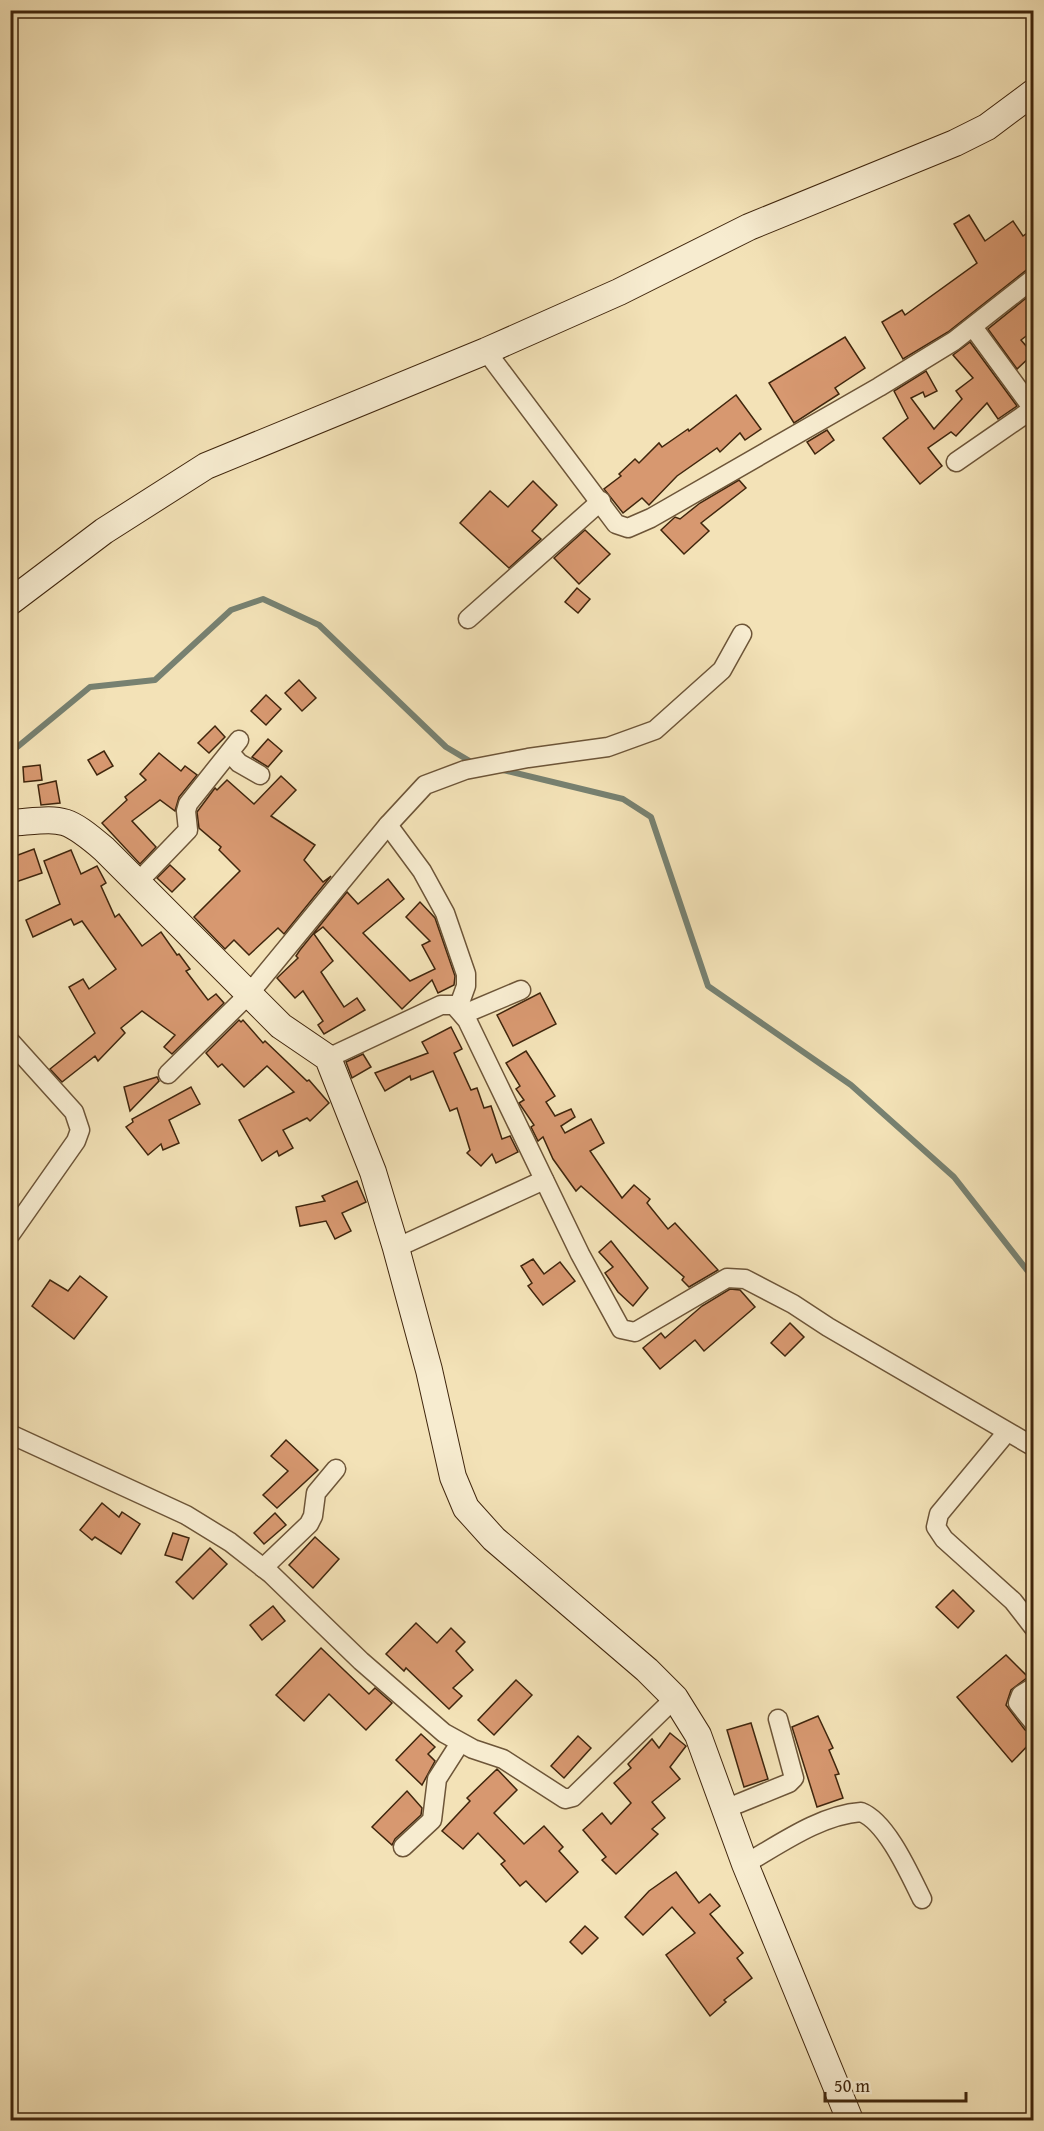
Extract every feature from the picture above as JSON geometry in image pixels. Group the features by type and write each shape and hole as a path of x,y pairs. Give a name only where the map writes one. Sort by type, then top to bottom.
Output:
{"street":[{"path":"10,602 104,531 206,466 486,351 619,292 749,227 955,143 987,127 1034,92"},
{"path":"486,351 620,527 628,528 651,518 879,387 973,327 1034,278"},
{"path":"956,462 1033,408 973,327"},
{"path":"468,619 601,501"},
{"path":"168,1074 248,995 412,796 424,785 439,778 528,758 608,747 655,730 722,670 742,634"},
{"path":"138,882 188,830 186,812 189,804 235,747 239,763 260,775"},
{"path":"10,823 58,819 78,826 138,882 281,1026 328,1058 373,1172 429,1370 453,1477 466,1508 494,1539 592,1620 675,1698 698,1735 744,1864 850,2121"},
{"path":"388,825 422,871 445,913 466,974 461,1011"},
{"path":"461,1011 521,990"},
{"path":"328,1058 447,1003 461,1011 580,1254 621,1329 635,1332 647,1327 727,1278 739,1278 793,1304 1034,1447"},
{"path":"10,1041 74,1112 80,1130 76,1141 10,1235"},
{"path":"396,1248 544,1180"},
{"path":"1008,1432 939,1514 936,1527 944,1539 1013,1601 1034,1628"},
{"path":"10,1434 186,1515 231,1542 263,1568 362,1661 460,1743 503,1759 544,1788 570,1799 675,1698"},
{"path":"263,1568 309,1524 313,1516 316,1493 336,1469"},
{"path":"1034,1687 1021,1695 1018,1703 1034,1723"},
{"path":"725,1809 789,1783 794,1778 778,1719"},
{"path":"403,1847 432,1821 437,1779 460,1743"},
{"path":"744,1864 805,1831 849,1813 861,1812 876,1822 907,1869 922,1899"}],"building":[{"path":"969,215 985,241 1013,221 1023,236 1034,228 1034,264 948,332 903,359 882,322 902,310 905,315 977,263 954,224"},
{"path":"1030,295 1034,299 1034,330 1021,340 1033,354 1017,369 988,329"},
{"path":"845,337 865,368 835,388 839,394 794,423 769,383"},
{"path":"970,342 1017,406 998,419 987,403 956,436 951,432 928,448 942,466 920,484 883,438 908,418 894,391 926,371 937,391 925,397 923,392 911,398 934,429 962,399 956,391 973,378 953,355"},
{"path":"736,395 761,429 745,440 740,433 720,452 717,448 677,476 649,505 642,498 623,513 604,489 621,476 619,474 635,459 639,463 659,443 662,447 688,429 689,431"},
{"path":"827,430 834,440 815,454 807,442"},
{"path":"739,480 746,488 701,523 709,531 684,554 661,530 675,517 680,519 700,503"},
{"path":"533,481 557,505 532,531 541,539 509,568 460,523 490,491 508,507"},
{"path":"585,530 610,554 579,584 554,558"},
{"path":"577,588 590,599 578,613 565,602"},
{"path":"299,680 316,698 302,711 285,693"},
{"path":"266,695 281,709 266,725 251,711"},
{"path":"215,726 225,737 209,753 198,743"},
{"path":"268,739 282,751 268,767 252,757"},
{"path":"104,751 113,766 97,775 88,760"},
{"path":"159,753 181,771 185,766 197,775 179,797 175,811 160,800 132,821 156,847 140,864 102,823 127,800 125,797 146,780 140,774"},
{"path":"40,765 42,780 24,782 23,767"},
{"path":"281,776 296,790 271,816 315,845 304,860 323,882 331,876 284,934 278,928 249,955 234,940 225,949 194,917 240,871 219,850 221,847 199,828 197,812 215,788 217,790 227,780 254,804"},
{"path":"56,781 60,803 41,805 38,785"},
{"path":"34,849 42,873 10,884 10,858"},
{"path":"71,850 81,874 97,866 106,883 101,886 115,917 119,914 142,946 161,932 190,969 186,971 208,1000 216,994 224,1003 172,1054 164,1047 175,1035 142,1011 121,1028 125,1033 98,1061 95,1056 62,1082 50,1069 95,1033 69,987 83,979 89,989 116,969 82,921 74,925 71,919 33,937 26,920 60,904 44,861"},
{"path":"170,865 185,879 172,892 157,878"},
{"path":"388,879 404,899 363,933 410,981 435,969 422,945 430,941 406,917 420,902 435,918 455,976 454,985 438,993 432,980 402,1009 323,927 314,934 333,961 321,972 344,1007 357,998 365,1010 324,1034 318,1025 323,1021 303,991 295,998 277,978 298,958 296,956 300,950 347,892 358,904"},
{"path":"540,993 556,1024 513,1046 497,1015"},
{"path":"239,1020 241,1022 243,1020 263,1043 265,1041 307,1081 309,1080 329,1103 310,1121 307,1118 283,1130 293,1148 279,1156 277,1151 262,1161 239,1120 294,1092 267,1066 244,1087 222,1064 218,1067 206,1053"},
{"path":"451,1027 462,1049 454,1053 471,1090 477,1088 484,1108 491,1106 502,1139 510,1136 518,1152 496,1163 492,1154 481,1166 467,1153 470,1150 457,1108 450,1111 433,1071 411,1080 410,1076 385,1091 375,1073 428,1053 422,1042"},
{"path":"526,1051 555,1096 546,1102 555,1116 571,1109 575,1117 561,1126 565,1133 591,1119 604,1143 590,1151 622,1198 634,1185 650,1199 647,1203 668,1229 675,1223 718,1270 689,1287 682,1280 684,1277 581,1186 576,1191 553,1159 543,1137 538,1141 531,1127 534,1125 519,1103 524,1100 516,1089 520,1086 506,1063"},
{"path":"363,1054 371,1067 352,1078 346,1062"},
{"path":"157,1077 159,1081 130,1111 124,1087"},
{"path":"191,1087 200,1104 169,1120 179,1143 163,1150 161,1144 148,1155 126,1127 133,1122 132,1119"},
{"path":"357,1181 366,1202 342,1213 351,1231 335,1239 326,1221 300,1226 296,1207 325,1201 322,1196"},
{"path":"611,1241 648,1288 633,1306 618,1292 605,1273 613,1267 599,1252"},
{"path":"533,1259 544,1274 560,1262 575,1281 543,1305 528,1286 532,1283 521,1266"},
{"path":"80,1276 107,1297 74,1339 32,1306 50,1280 68,1291"},
{"path":"730,1289 740,1290 755,1307 704,1351 695,1340 660,1369 643,1348 661,1333 665,1338 702,1306"},
{"path":"790,1323 804,1337 785,1356 771,1343"},
{"path":"286,1440 318,1470 277,1508 263,1495 288,1471 271,1456"},
{"path":"102,1503 119,1517 122,1512 140,1524 121,1554 95,1537 92,1540 80,1530"},
{"path":"275,1513 286,1525 264,1544 254,1533"},
{"path":"173,1533 189,1538 182,1560 165,1555"},
{"path":"315,1537 339,1559 313,1588 289,1565"},
{"path":"210,1548 227,1564 193,1599 176,1582"},
{"path":"953,1590 974,1611 958,1628 936,1607"},
{"path":"273,1606 285,1621 262,1640 250,1625"},
{"path":"416,1623 437,1643 451,1628 465,1642 456,1651 473,1670 453,1688 462,1696 449,1709 406,1668 404,1671 386,1654"},
{"path":"321,1648 369,1694 375,1688 392,1703 366,1730 329,1694 304,1721 276,1695"},
{"path":"1006,1655 1028,1677 1011,1690 1006,1705 1025,1730 1034,1734 1034,1739 1012,1762 957,1697"},
{"path":"516,1680 532,1695 494,1735 478,1720"},
{"path":"818,1716 833,1748 829,1750 839,1774 835,1775 843,1798 817,1807 792,1727"},
{"path":"751,1723 768,1779 744,1787 727,1730"},
{"path":"670,1733 686,1746 670,1767 680,1779 652,1802 665,1818 652,1829 658,1834 616,1874 602,1860 606,1857 583,1830 602,1813 611,1824 631,1803 614,1783 631,1768 628,1764 652,1739 659,1748"},
{"path":"421,1734 435,1747 428,1754 435,1761 422,1785 396,1760"},
{"path":"578,1736 591,1748 564,1778 551,1766"},
{"path":"497,1769 517,1790 494,1813 524,1844 544,1826 563,1847 559,1851 578,1872 546,1902 526,1881 520,1886 501,1864 505,1861 478,1833 463,1849 442,1831 470,1801 467,1798"},
{"path":"407,1791 422,1808 421,1815 395,1839 392,1845 372,1827"},
{"path":"676,1872 699,1903 710,1894 720,1906 710,1914 743,1953 737,1958 752,1978 724,2000 726,2002 710,2016 666,1955 695,1933 672,1907 643,1935 625,1917 649,1891"},
{"path":"585,1926 598,1938 582,1954 570,1942"}],"waterway":[{"path":"10,753 90,687 155,680 231,610 263,599 319,625 446,747 473,763"},
{"path":"503,770 623,799 651,817 708,986 851,1085 954,1177 1034,1279"}]}
